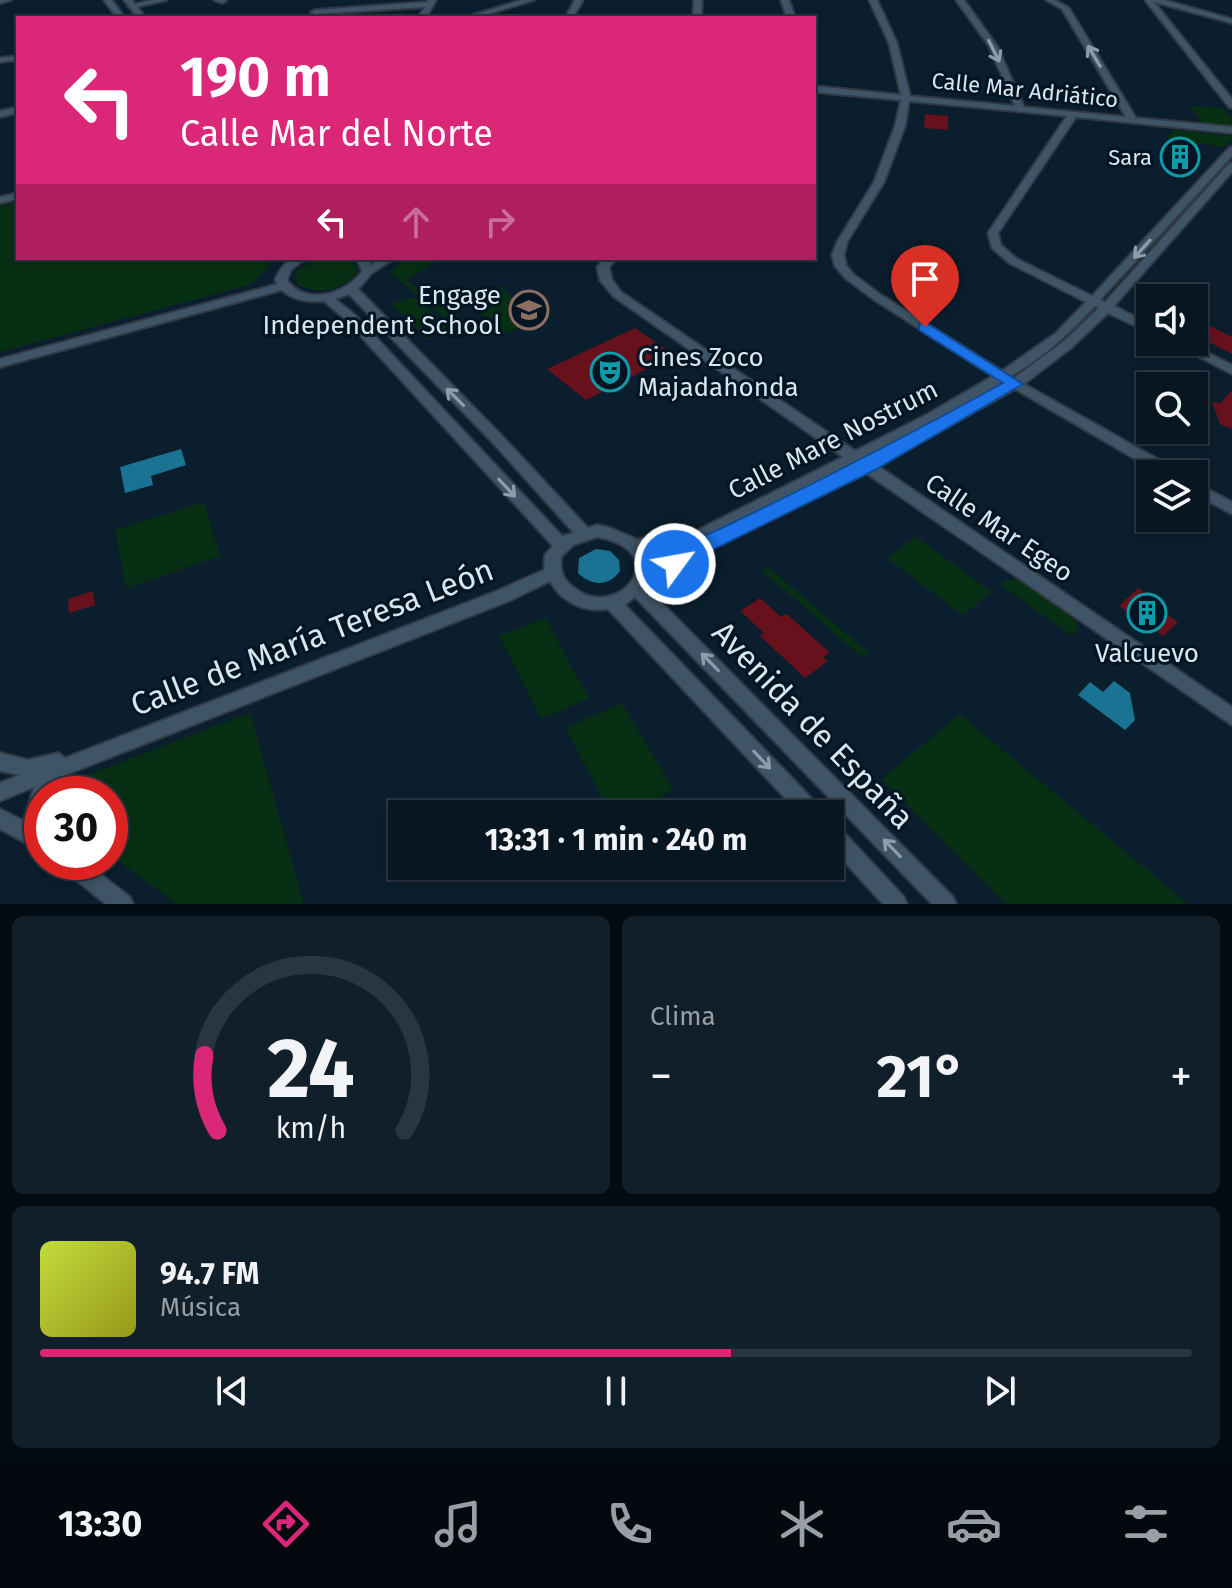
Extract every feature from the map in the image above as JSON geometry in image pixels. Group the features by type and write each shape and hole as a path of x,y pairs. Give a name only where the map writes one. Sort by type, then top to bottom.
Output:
{"street":[{"path":"130,3 163,0"},
{"path":"474,16 530,0"},
{"path":"489,16 542,0"},
{"path":"873,0 893,43 906,96 900,126 879,182 842,242 838,255 841,266 877,297 1009,380 1148,460"},
{"path":"960,0 993,46 1020,108"},
{"path":"1050,0 1065,8 1132,119"},
{"path":"1149,0 1232,105"},
{"path":"1156,0 1232,20"},
{"path":"1165,0 1232,20"},
{"path":"311,2 315,15 431,2"},
{"name":"Calle Mar Adriático","path":"816,89 1232,130"},
{"path":"1074,113 993,233 996,246 1013,261 1136,322"},
{"name":"Calle Mare Nostrum","path":"638,585 698,542 860,462 1067,345 1232,150"},
{"name":"Calle Mare Nostrum","path":"1100,305 1232,166"},
{"path":"283,286 282,274 296,260"},
{"path":"364,260 368,271"},
{"path":"0,363 283,286 300,295 326,297 351,289 368,271 386,260"},
{"name":"Calle Mar Egeo","path":"609,260 603,267 606,280 617,294 1232,717"},
{"path":"351,289 583,533"},
{"path":"326,297 350,317 561,545"},
{"path":"1204,356 1232,370"},
{"path":"1208,495 1232,509"},
{"path":"636,545 645,563 638,585 612,602 585,602 573,598 563,592 552,573 551,563 561,545 583,533 612,533 636,545 678,539 698,542"},
{"name":"Calle de María Teresa León","path":"0,792 503,596 552,573"},
{"name":"Avenida de España","path":"638,585 946,904"},
{"path":"612,602 800,800"},
{"name":"Calle de María Teresa León","path":"0,762 28,769 94,755"},
{"path":"54,776 58,770"},
{"path":"0,818 24,831"},
{"path":"844,847 897,904"},
{"path":"92,880 123,904"}],"green space":[{"path":"1191,106 1223,108 1232,120 1232,128 1204,125"},
{"path":"1173,130 1232,136 1232,139 1225,147 1167,139"},
{"path":"16,202 16,260 271,260 267,269 249,285 0,352 0,206"},
{"path":"315,260 349,260 357,267 357,272 345,284 328,290 303,287 296,282 296,271"},
{"path":"405,260 439,260 406,280 466,321 455,326 390,272"},
{"path":"501,286 535,322 500,335 466,297"},
{"path":"414,297 451,327 428,339 391,304"},
{"path":"204,502 220,556 126,588 115,530"},
{"path":"916,537 991,592 963,615 887,558"},
{"path":"768,567 869,653 861,656 762,571"},
{"path":"1019,579 1076,619 1079,627 1072,636 1001,585 1007,580"},
{"path":"545,618 589,698 541,719 499,636"},
{"path":"622,703 673,790 652,800 604,800 566,728"},
{"path":"250,713 304,904 177,904 128,868 128,776 87,776"},
{"path":"959,715 1188,904 1006,904 881,779"}],"water":[{"path":"181,449 186,465 151,476 153,485 125,493 120,467"},
{"path":"596,549 610,551 619,560 620,571 611,580 594,582 578,573 579,558"},
{"path":"1114,681 1130,693 1135,720 1125,730 1078,695 1090,682 1103,692"}],"building":[{"path":"925,114 948,116 948,130 924,128"},
{"path":"1208,327 1232,337 1232,354 1208,342"},
{"path":"635,328 674,355 586,400 547,369"},
{"path":"1232,390 1232,429 1220,424 1212,402 1221,403"},
{"name":"Valcuevo","path":"1138,588 1156,600 1151,604 1178,622 1163,636 1119,606"},
{"path":"93,591 95,605 69,613 68,599"},
{"path":"760,598 781,617 787,614 830,653 823,657 828,661 805,678 760,636 764,633 740,611"}],"place":[{"name":"Sara","path":"1180,157"},
{"name":"Engage Independent School","path":"529,310"},
{"name":"Cines Zoco Majadahonda","path":"610,372"},
{"name":"Valcuevo","path":"1147,613"}],"route":[{"path":"675,564 701,547 866,467 1015,384 925,327"}]}
